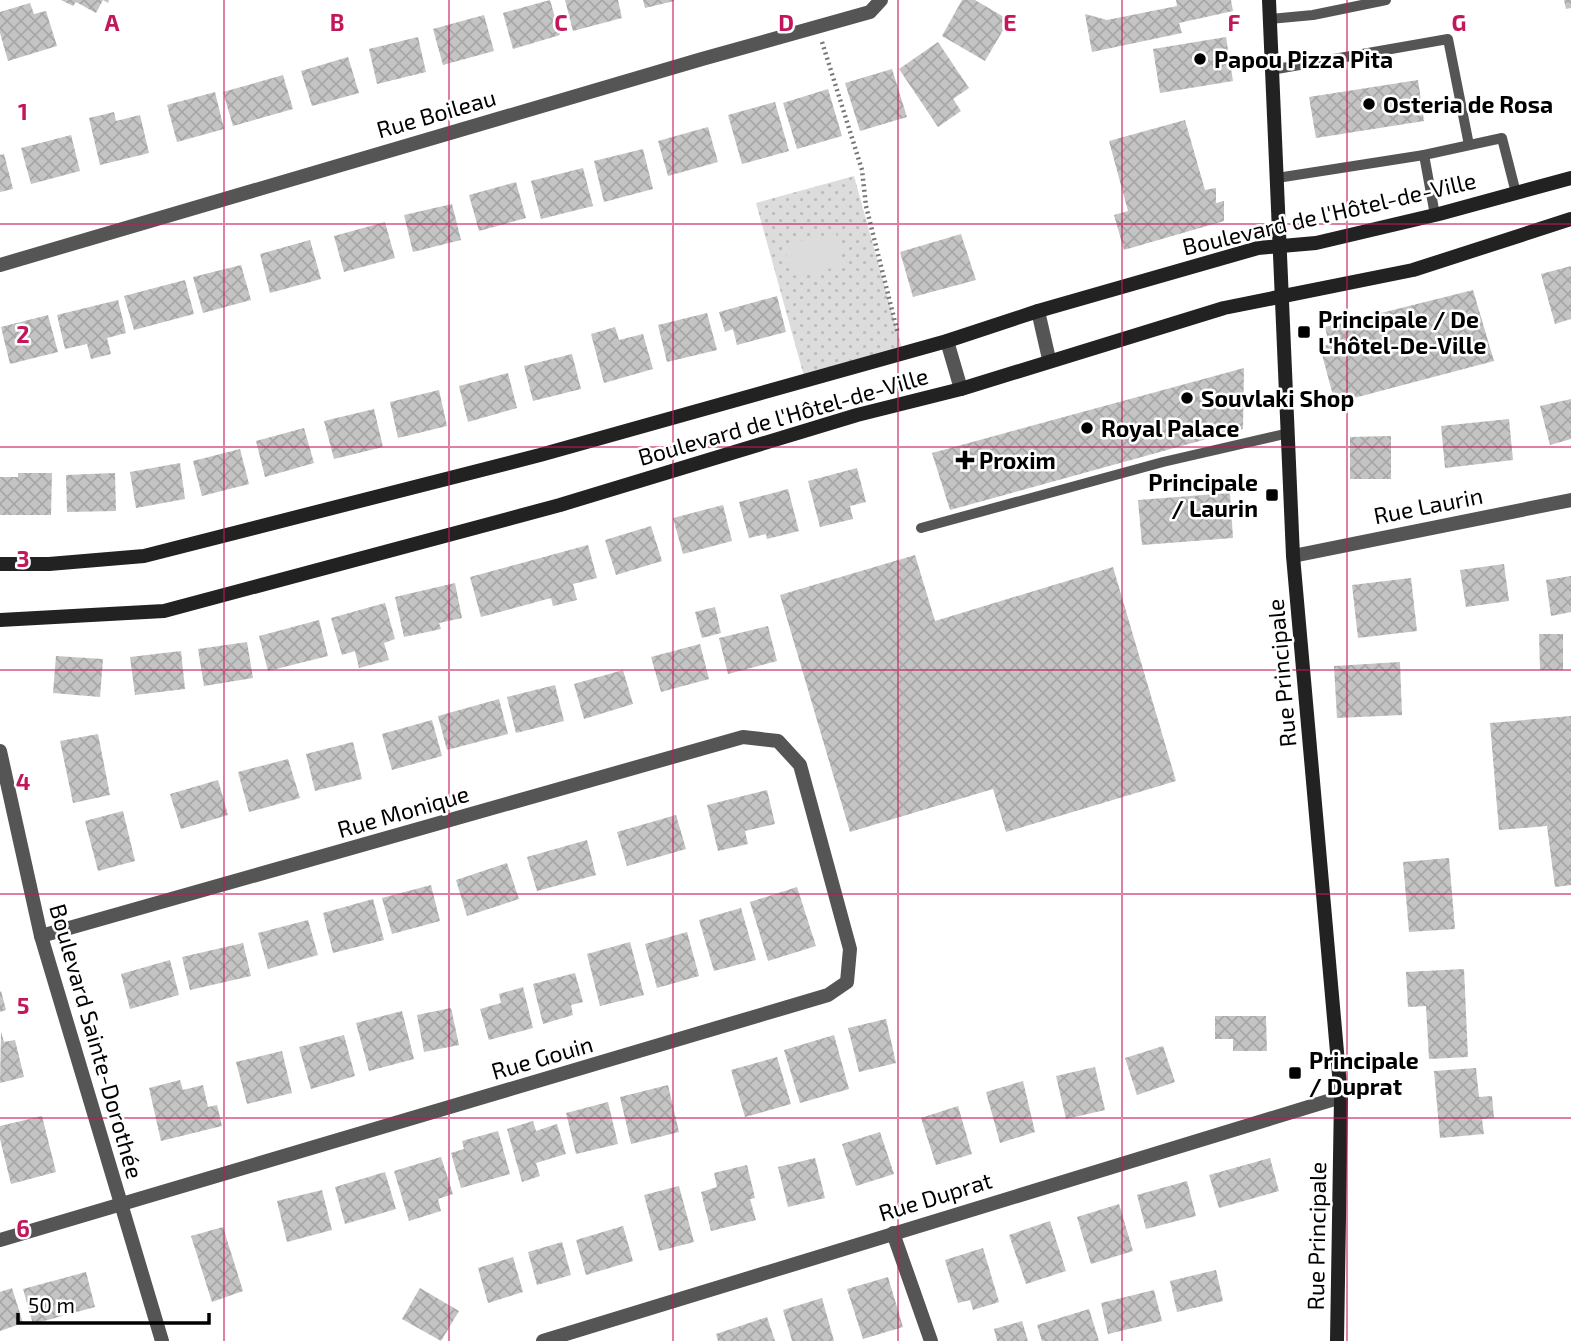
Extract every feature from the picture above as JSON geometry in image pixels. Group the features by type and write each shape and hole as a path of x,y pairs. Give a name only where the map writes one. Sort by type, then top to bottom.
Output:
{"street":[{"name":"Rue Boileau","path":"0,265 702,59 818,29 870,12 881,0"},
{"name":"Rue Principale","path":"1269,0 1293,556 1341,1097 1337,1341"},
{"name":"Boulevard de l'Hôtel-de-Ville","path":"0,564 49,564 144,556 540,455 947,341 1038,311 1258,248 1315,243 1435,215 1571,178"},
{"name":"Boulevard de l'Hôtel-de-Ville","path":"0,620 164,611 378,556 857,415 961,389 1049,359 1224,308 1413,270 1571,219"},
{"path":"1038,311 1049,359"},
{"path":"947,341 961,389"},
{"name":"Rue Laurin","path":"1293,556 1571,500"},
{"name":"Rue Monique","path":"41,936 743,737 778,741"},
{"name":"Rue Gouin","path":"0,1240 828,995 847,982 849,949 800,765 778,741"},
{"name":"Boulevard Sainte-Dorothée","path":"0,751 41,936 162,1341"},
{"name":"Rue Duprat","path":"543,1341 1341,1097"},
{"path":"893,1233 930,1341"}],"lane":[{"path":"1269,19 1313,15 1386,0"},
{"path":"1271,70 1448,39 1469,145"},
{"path":"1276,178 1424,155 1502,138 1516,193"},
{"path":"1424,155 1435,215"},
{"path":"921,527 1163,462 1289,433"}],"path":[{"path":"818,29 862,170 874,245 903,352"}],"shaded area":[{"path":"854,176 903,352 805,380 756,203"},
{"path":"836,233 843,266 791,276 784,244"}],"building":[{"path":"61,0 103,0 96,13 76,2 73,6"},
{"path":"550,0 560,35 513,49 503,13"},
{"path":"565,0 618,0 622,18 573,31"},
{"path":"643,0 674,0 674,1 645,8"},
{"path":"962,0 975,0 1009,20 985,61 942,36"},
{"path":"1176,0 1231,0 1233,11 1179,23 1182,33 1092,52 1085,14 1107,20 1177,6"},
{"path":"1564,0 1571,0 1571,8 1566,9"},
{"path":"30,3 34,14 46,11 57,46 8,61 0,33 0,12"},
{"path":"484,15 494,51 443,65 433,29"},
{"path":"418,37 426,72 377,84 369,49"},
{"path":"1226,37 1233,81 1160,93 1153,49"},
{"path":"938,42 969,88 953,99 961,111 938,127 899,69"},
{"path":"348,57 359,93 312,106 301,71"},
{"path":"892,69 907,117 860,131 845,83"},
{"path":"283,75 293,109 233,126 223,92"},
{"path":"1418,80 1424,121 1316,138 1309,97"},
{"path":"828,89 842,136 797,149 783,103"},
{"path":"215,92 224,129 177,142 167,105"},
{"path":"775,102 789,151 742,164 728,115"},
{"path":"114,112 116,121 140,115 149,153 100,165 89,118"},
{"path":"1185,120 1205,190 1216,188 1216,203 1224,201 1224,221 1124,250 1114,215 1128,211 1109,141"},
{"path":"708,127 718,162 668,176 658,141"},
{"path":"71,135 80,171 31,184 21,148"},
{"path":"643,149 653,189 604,202 594,161"},
{"path":"4,154 13,189 0,192 0,155"},
{"path":"583,168 593,206 541,219 531,181"},
{"path":"516,182 526,218 479,231 469,195"},
{"path":"452,204 461,240 413,252 404,215"},
{"path":"385,222 395,258 344,272 334,236"},
{"path":"961,234 976,280 913,297 900,252"},
{"path":"310,240 321,279 270,293 260,254"},
{"path":"241,265 251,300 203,313 193,277"},
{"path":"1571,266 1571,319 1555,324 1541,274"},
{"path":"185,280 194,314 134,330 124,296"},
{"path":"1473,290 1494,361 1335,403 1320,347 1329,344 1325,327"},
{"path":"777,296 786,332 737,345 733,329 725,332 719,312"},
{"path":"118,300 126,333 107,338 111,354 91,359 87,344 65,349 57,315"},
{"path":"707,313 717,350 667,362 658,325"},
{"path":"48,315 58,352 10,364 1,327"},
{"path":"615,327 619,340 643,334 653,369 604,383 591,334"},
{"path":"572,354 581,389 533,401 524,366"},
{"path":"1244,368 1243,429 950,510 932,453"},
{"path":"508,373 517,408 468,422 459,386"},
{"path":"439,390 447,426 398,438 390,402"},
{"path":"1571,399 1571,439 1550,445 1540,406"},
{"path":"374,409 383,447 334,459 324,421"},
{"path":"1509,419 1513,460 1445,468 1441,426"},
{"path":"304,428 314,463 265,477 256,441"},
{"path":"1391,436 1391,479 1350,479 1350,437"},
{"path":"240,449 249,484 202,496 193,461"},
{"path":"180,463 185,499 136,508 130,472"},
{"path":"857,468 866,502 850,506 853,519 820,527 808,481"},
{"path":"18,473 52,473 51,515 0,515 0,477 18,477"},
{"path":"115,473 116,511 67,512 66,475"},
{"path":"788,489 799,531 767,539 766,534 749,538 739,502"},
{"path":"1230,493 1233,538 1142,545 1138,500"},
{"path":"723,505 732,541 683,554 673,518"},
{"path":"651,526 662,561 616,575 605,540"},
{"path":"588,545 597,578 573,584 577,600 553,606 551,598 481,617 470,577"},
{"path":"915,555 935,621 1113,567 1176,781 1006,832 993,789 850,832 780,595"},
{"path":"1504,564 1509,601 1466,607 1460,570"},
{"path":"1571,576 1571,612 1551,616 1546,580"},
{"path":"1411,578 1417,631 1358,638 1352,585"},
{"path":"455,583 462,618 439,623 441,629 404,637 395,597"},
{"path":"385,603 395,639 384,643 389,660 359,668 355,651 342,655 331,618"},
{"path":"715,607 721,633 702,638 695,612"},
{"path":"319,620 328,656 268,671 259,636"},
{"path":"768,626 777,661 728,674 719,638"},
{"path":"1539,634 1563,634 1563,670 1540,670"},
{"path":"247,642 253,678 204,686 198,649"},
{"path":"700,644 709,679 661,692 651,657"},
{"path":"181,651 185,689 135,695 130,657"},
{"path":"56,656 103,659 100,697 53,693"},
{"path":"1400,662 1402,715 1337,718 1334,666"},
{"path":"623,670 633,704 584,719 574,684"},
{"path":"555,685 564,721 516,733 507,697"},
{"path":"499,699 508,734 447,750 438,716"},
{"path":"1571,716 1571,885 1555,887 1547,826 1499,830 1490,723"},
{"path":"432,720 442,756 392,770 382,734"},
{"path":"98,734 110,795 73,803 60,741"},
{"path":"353,742 362,779 315,791 306,754"},
{"path":"288,759 300,798 249,812 238,772"},
{"path":"218,780 228,815 181,829 170,794"},
{"path":"767,790 775,824 745,831 748,844 718,851 707,805"},
{"path":"123,811 135,861 98,871 85,821"},
{"path":"676,815 686,849 627,866 617,832"},
{"path":"587,840 596,875 537,891 527,857"},
{"path":"1449,858 1455,929 1409,932 1403,862"},
{"path":"507,863 519,899 467,916 456,880"},
{"path":"431,885 440,921 392,934 382,898"},
{"path":"797,887 816,946 768,961 750,902"},
{"path":"373,899 384,940 333,953 323,913"},
{"path":"741,908 756,960 714,971 699,920"},
{"path":"308,920 318,955 268,969 258,933"},
{"path":"687,932 699,976 657,988 645,944"},
{"path":"630,942 644,995 600,1006 587,954"},
{"path":"243,943 251,976 190,990 182,957"},
{"path":"170,960 179,995 130,1009 121,974"},
{"path":"1464,969 1468,1057 1429,1059 1426,1006 1408,1007 1406,972"},
{"path":"575,973 583,1002 571,1005 573,1015 543,1024 533,984"},
{"path":"523,987 533,1028 489,1040 480,1009 501,1003 499,994"},
{"path":"0,992 6,1010 0,1012"},
{"path":"451,1008 459,1045 424,1052 417,1015"},
{"path":"402,1011 414,1059 369,1071 356,1023"},
{"path":"1215,1016 1266,1016 1267,1051 1233,1051 1233,1039 1215,1039"},
{"path":"886,1019 896,1063 859,1072 848,1028"},
{"path":"1,1032 4,1042 15,1040 24,1077 0,1083"},
{"path":"344,1035 355,1076 311,1089 299,1047"},
{"path":"834,1035 849,1089 800,1103 784,1050"},
{"path":"1163,1046 1175,1082 1137,1095 1125,1058"},
{"path":"282,1051 292,1093 247,1104 236,1062"},
{"path":"777,1057 791,1104 745,1117 731,1070"},
{"path":"1095,1067 1105,1110 1066,1119 1056,1076"},
{"path":"1476,1068 1479,1097 1492,1096 1494,1118 1482,1119 1484,1134 1440,1138 1434,1071"},
{"path":"180,1080 183,1090 203,1085 208,1107 217,1105 222,1126 161,1141 149,1088"},
{"path":"1023,1081 1035,1132 1000,1143 986,1092"},
{"path":"668,1085 679,1132 631,1144 620,1097"},
{"path":"608,1102 618,1144 576,1154 566,1113"},
{"path":"958,1106 972,1154 936,1165 921,1118"},
{"path":"42,1116 56,1172 11,1184 0,1139 0,1126"},
{"path":"533,1121 536,1131 557,1124 566,1154 536,1163 540,1176 522,1182 507,1129"},
{"path":"498,1131 510,1174 461,1188 451,1153 464,1149 462,1141"},
{"path":"880,1132 894,1174 856,1186 842,1144"},
{"path":"441,1157 453,1194 438,1199 441,1211 409,1221 394,1171"},
{"path":"815,1158 825,1198 788,1207 778,1167"},
{"path":"1270,1158 1279,1191 1219,1208 1209,1175"},
{"path":"747,1165 755,1198 750,1199 756,1220 711,1231 701,1192 717,1187 714,1173"},
{"path":"385,1172 396,1209 345,1224 335,1187"},
{"path":"1187,1181 1196,1216 1146,1229 1137,1195"},
{"path":"679,1186 694,1242 659,1251 644,1195"},
{"path":"322,1190 332,1230 287,1242 277,1201"},
{"path":"1119,1204 1133,1251 1091,1264 1077,1217"},
{"path":"1050,1221 1066,1271 1026,1284 1009,1235"},
{"path":"623,1226 633,1261 586,1275 576,1240"},
{"path":"223,1227 243,1291 212,1302 191,1236"},
{"path":"562,1242 571,1275 537,1285 528,1252"},
{"path":"983,1248 999,1302 973,1310 970,1300 958,1303 945,1260"},
{"path":"513,1257 523,1292 488,1303 478,1268"},
{"path":"1216,1270 1223,1301 1177,1312 1170,1281"},
{"path":"86,1272 95,1307 33,1324 23,1289"},
{"path":"888,1277 903,1327 863,1339 847,1289"},
{"path":"12,1288 23,1323 0,1331 0,1292"},
{"path":"420,1288 459,1311 441,1341 402,1319"},
{"path":"1154,1290 1162,1321 1108,1334 1101,1303"},
{"path":"822,1298 834,1341 792,1341 783,1310"},
{"path":"1089,1309 1099,1341 1042,1341 1037,1325"},
{"path":"767,1317 775,1341 718,1341 716,1334"},
{"path":"1022,1321 1028,1341 997,1341 994,1329"}],"place":[{"name":"Papou Pizza Pita","path":"1200,59"},
{"name":"Osteria de Rosa","path":"1369,104"},
{"name":"Principale / De L'hôtel-De-Ville","path":"1304,332"},
{"name":"Souvlaki Shop","path":"1187,398"},
{"name":"Royal Palace","path":"1087,428"},
{"name":"Proxim","path":"965,460"},
{"name":"Principale / Laurin","path":"1272,495"},
{"name":"Principale / Duprat","path":"1295,1073"}]}
